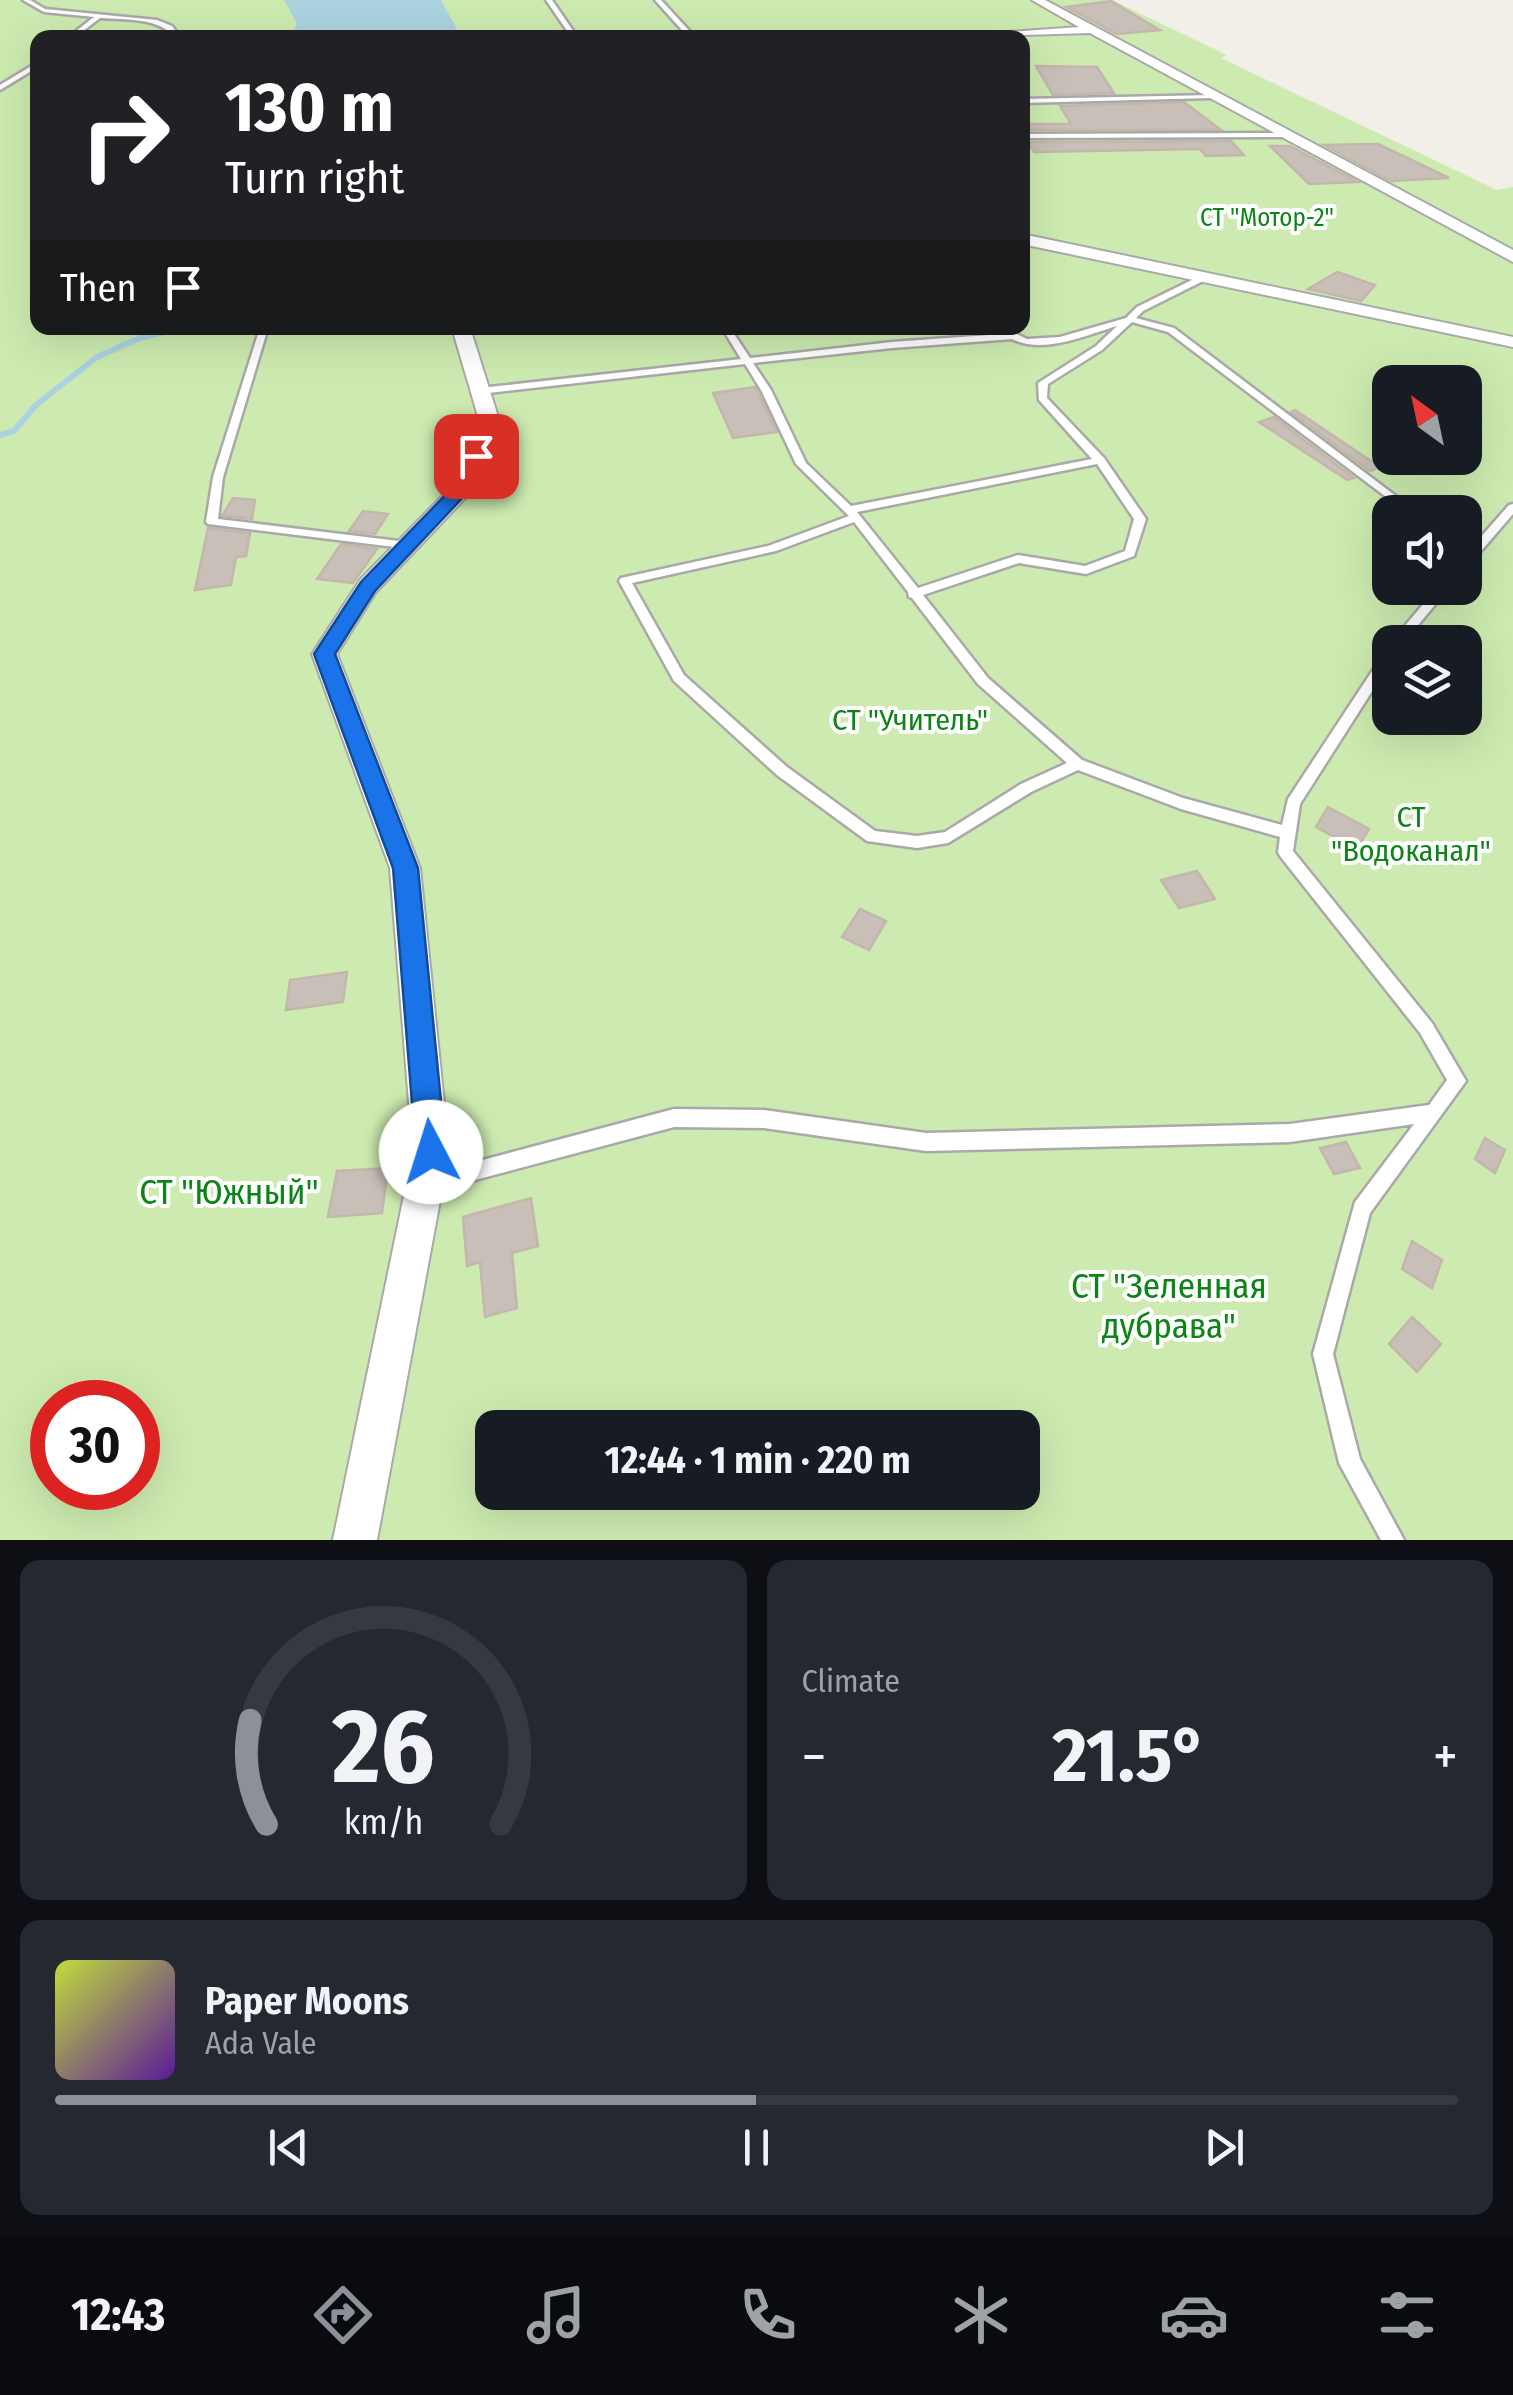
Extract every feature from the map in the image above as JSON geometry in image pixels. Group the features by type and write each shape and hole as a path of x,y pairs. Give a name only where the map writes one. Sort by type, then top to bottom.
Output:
{"street":[{"path":"1037,0 1211,96 1369,175 1513,257"},
{"path":"1030,33 1092,30"},
{"path":"1030,241 1513,342"},
{"path":"355,1540 431,1152 406,868 324,654 368,586 462,488 490,423 463,335"}],"lane":[{"path":"26,0 44,10 158,22 172,30"},
{"path":"549,0 570,30"},
{"path":"658,0 686,30"},
{"path":"81,30 100,16"},
{"path":"0,88 30,69"},
{"path":"1030,101 1211,96"},
{"path":"1030,136 1285,135"},
{"path":"913,594 1018,558 1086,570 1130,553 1140,520 1100,460 1042,398 1043,383 1099,348 1140,309 1204,277"},
{"path":"480,391 1014,336 1025,342 1062,340 1130,319 1171,330 1389,495"},
{"path":"262,335 218,477 212,522 407,546"},
{"path":"731,335 766,390 801,464 852,513 982,681 1077,764 1181,803 1288,833"},
{"path":"1077,764 1026,788 948,837 917,842 872,838 782,771 679,678 625,581 759,554 825,532 852,513 1100,460"},
{"path":"1482,536 1513,507"},
{"path":"1411,625 1429,605"},
{"path":"1372,680 1292,802 1285,852 1426,1028 1457,1081 1362,1209 1323,1354 1350,1464 1394,1540"},
{"path":"424,1185 674,1118 764,1119 926,1142 1290,1133 1433,1112"}],"green space":[{"path":"0,0 1112,0 1227,55 1221,58 1497,190 1513,187 1513,1540 0,1540"}],"water":[{"path":"284,0 441,0 457,29 293,30 297,24"}],"building":[{"path":"1111,1 1160,30 1117,34 1066,7"},
{"path":"1036,66 1097,67 1114,93 1053,95"},
{"path":"1184,102 1221,130 1030,130 1030,124 1071,124 1060,106"},
{"path":"1231,141 1244,155 1206,156 1200,149 1034,152 1030,142"},
{"path":"1378,144 1449,178 1391,181 1324,145"},
{"path":"1270,146 1290,146 1358,182 1309,184"},
{"path":"1337,272 1375,285 1361,301 1308,289"},
{"path":"755,387 777,432 733,438 713,393"},
{"path":"1295,410 1372,462 1372,470 1370,471 1291,412"},
{"path":"1274,417 1354,478 1347,480 1259,422"},
{"path":"233,498 255,500 252,519 222,516"},
{"path":"363,511 388,514 375,534 349,531"},
{"path":"208,528 250,533 246,556 236,557 231,585 195,590"},
{"path":"341,544 377,549 353,583 317,579"},
{"path":"1328,807 1369,829 1357,849 1316,827"},
{"path":"1197,871 1215,899 1179,908 1161,880"},
{"path":"860,909 886,921 869,950 842,937"},
{"path":"347,972 343,1002 286,1010 290,980"},
{"path":"1485,1138 1505,1150 1495,1173 1475,1159"},
{"path":"1346,1142 1360,1168 1334,1174 1320,1148"},
{"path":"388,1168 382,1213 328,1217 337,1171"},
{"path":"531,1198 538,1246 512,1253 517,1308 485,1317 480,1262 467,1266 463,1217"},
{"path":"1412,1241 1442,1260 1432,1288 1402,1269"},
{"path":"1412,1317 1441,1344 1417,1372 1389,1344"}],"waterway":[{"path":"0,435 14,431 36,405 97,357 152,335"}],"route":[{"path":"431,1152 406,868 324,654 368,586 462,488 476,456"}],"park label":[{"name":"СТ \"Мотор-2\"","path":"1267,218"},
{"name":"СТ \"Учитель\"","path":"910,720"},
{"name":"СТ \"Водоканал\"","path":"1411,834"},
{"name":"СТ \"Южный\"","path":"229,1192"},
{"name":"СТ \"Зеленная дубрава\"","path":"1169,1306"}]}
